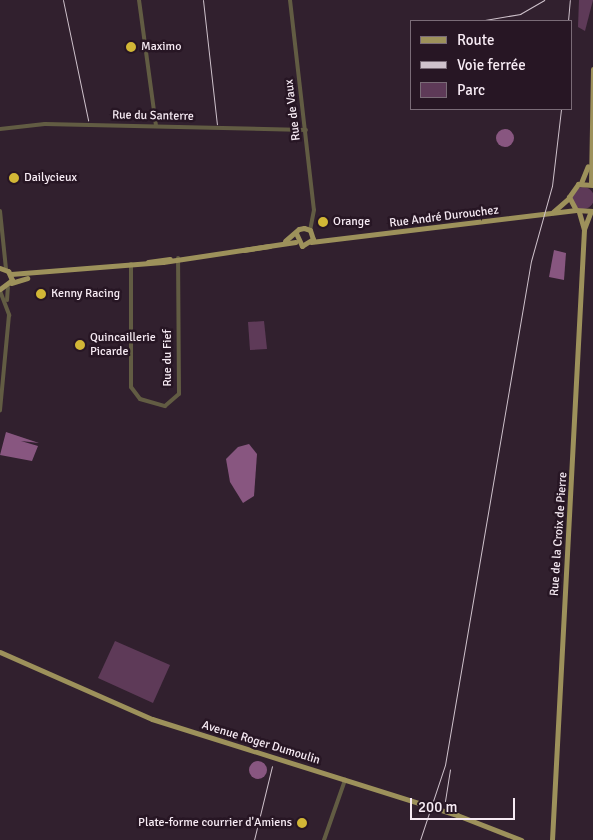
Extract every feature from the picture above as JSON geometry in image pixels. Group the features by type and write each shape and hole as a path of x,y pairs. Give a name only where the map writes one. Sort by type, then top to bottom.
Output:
{"main road":[{"path":"581,183 592,185 588,166 593,69"},
{"path":"549,214 569,198 581,183 588,166"},
{"name":"Rue de la Croix de Pierre","path":"569,198 577,211 584,229"},
{"name":"Rue André Durouchez","path":"312,242 322,239 577,211 592,211"},
{"name":"Rue de la Croix de Pierre","path":"552,840 584,229 592,211"},
{"path":"283,243 304,228 322,239"},
{"path":"2,268 11,274 34,276 241,251 283,243 296,242 304,246 312,242 311,232"},
{"path":"296,233 296,242"},
{"path":"10,285 11,274"},
{"path":"0,290 34,276"},
{"name":"Avenue Roger Dumoulin","path":"0,652 152,719 345,780 521,840"}],"street":[{"path":"139,0 156,126"},
{"name":"Rue de Vaux","path":"290,0 306,130 312,218 311,232"},
{"name":"Rue du Santerre","path":"0,129 46,124 306,130"},
{"path":"0,211 2,268"},
{"path":"304,228 312,218"},
{"name":"Rue du Fief","path":"131,264 131,387 140,399 165,406 179,394 178,258"},
{"path":"0,411 9,356 7,300 10,285"},
{"path":"0,290 7,300"},
{"path":"324,840 345,780"}],"green space":[{"path":"579,0 593,0 585,31 578,27"},
{"path":"583,187 591,190 594,198 591,206 583,209 575,206 572,198 575,190"},
{"path":"264,321 267,349 250,350 248,322"},
{"path":"115,641 170,665 153,703 98,678"}],"shaded area":[{"path":"505,129 511,132 514,138 511,144 505,147 499,144 496,138 499,132"},
{"path":"554,250 566,253 564,280 549,277"},
{"path":"6,432 39,443 21,441 38,446 32,461 0,455"},
{"path":"249,444 257,454 254,496 243,503 230,482 226,459 238,447"},
{"path":"258,761 264,764 267,770 264,776 258,779 252,776 249,770 252,764"}],"railway":[{"path":"63,0 88,120"},
{"path":"203,0 217,124"},
{"path":"485,20 520,14 544,0"},
{"path":"568,20 570,0"},
{"path":"420,840 445,765 531,261 552,186 561,110"},
{"path":"254,840 272,766"},
{"path":"445,801 450,769"}],"place":[{"name":"Maximo","path":"131,47"},
{"name":"Dailycieux","path":"14,178"},
{"name":"Orange","path":"323,222"},
{"name":"Kenny Racing","path":"41,294"},
{"name":"Quincaillerie Picarde","path":"80,345"},
{"name":"Plate-forme courrier d'Amiens","path":"302,823"}]}
